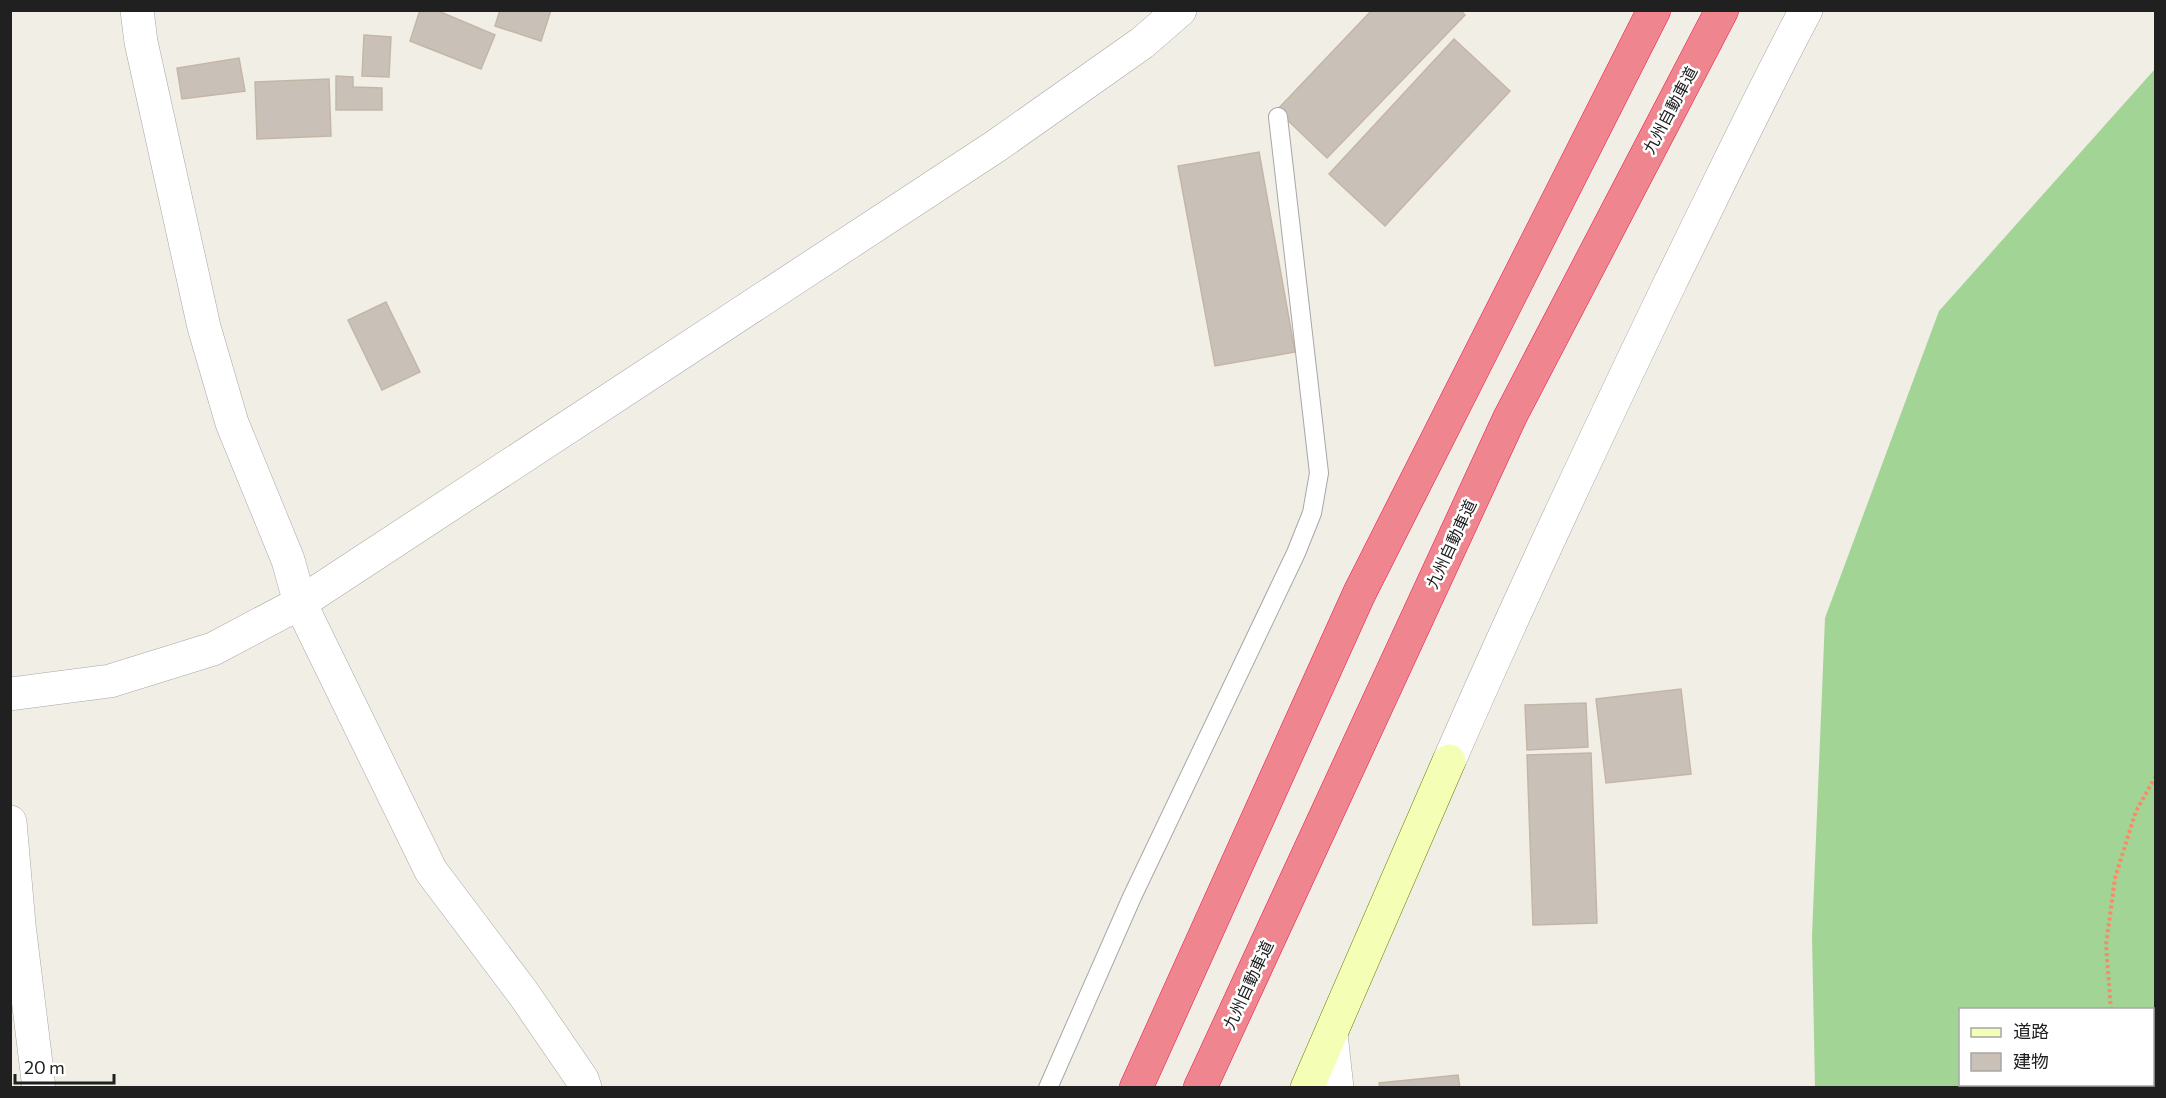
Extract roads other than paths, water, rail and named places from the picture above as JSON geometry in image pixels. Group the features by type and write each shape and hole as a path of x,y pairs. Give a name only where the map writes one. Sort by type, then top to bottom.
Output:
{"highway":[{"path":"1136,1088 1359,594 1654,10"},
{"name":"九州自動車道","path":"1200,1088 1510,417 1722,10"}],"street":[{"path":"136,10 141,42 204,327 232,423 288,560 300,603 431,871 523,993 582,1079 585,1088"},
{"path":"10,694 110,681 131,675 213,649 300,603 996,146 1142,43 1180,10"},
{"path":"1307,1088 1505,631 1593,442 1772,74 1806,10"},
{"path":"10,822 19,925 39,1088"},
{"path":"1331,1034 1337,1088"}],"lane":[{"path":"1048,1088 1132,897 1296,553 1312,513 1319,473 1278,117"}]}
